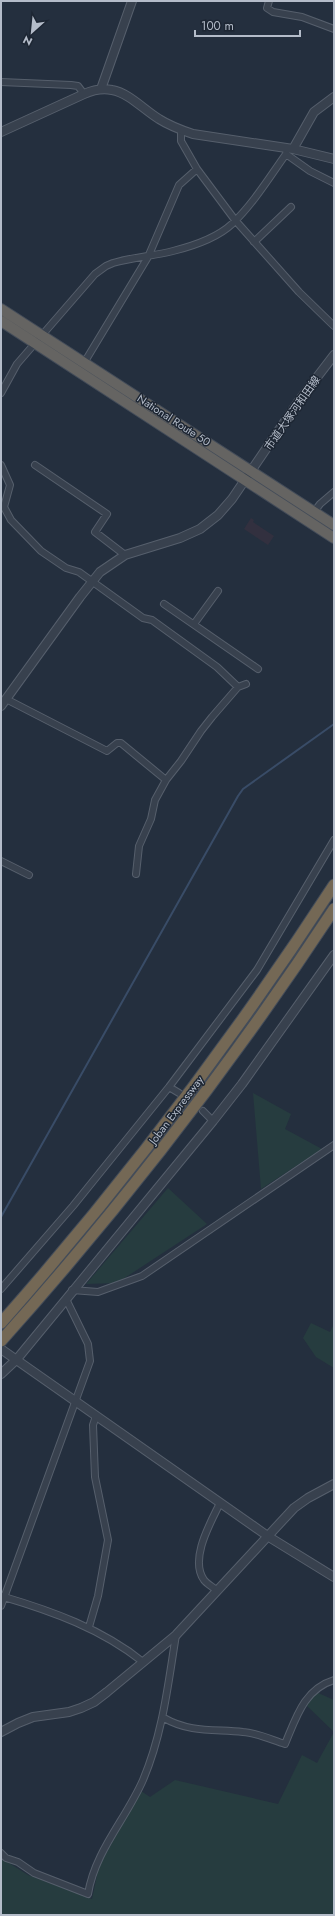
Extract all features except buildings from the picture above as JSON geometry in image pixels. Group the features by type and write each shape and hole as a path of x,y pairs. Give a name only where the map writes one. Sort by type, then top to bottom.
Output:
{"highway":[{"name":"National Route 50","path":"1,309 38,340 245,480 334,538"},
{"name":"National Route 50","path":"1,321 84,363 334,525"},
{"name":"Joban Expressway","path":"1,1323 58,1259 136,1163 253,1005 334,885"},
{"name":"Joban Expressway","path":"1,1343 146,1170 199,1101 264,1013 334,909"}],"street":[{"path":"102,89 105,74 132,1"},
{"path":"269,1 267,8 272,12 302,17 334,29"},
{"path":"1,82 78,86 84,94"},
{"path":"1,132 84,94 102,89 118,92 159,119 193,134 334,159"},
{"path":"1,393 14,370 95,274 106,266 124,260 148,257 174,251 205,241 232,224 256,197 314,112 334,97"},
{"path":"181,130 181,141 197,169 235,220 299,292 334,326"},
{"path":"289,150 310,171 334,183"},
{"path":"84,363 148,257 179,185 197,169"},
{"path":"254,242 291,207"},
{"name":"市道大塚河和田線","path":"1,706 92,582 111,563 125,555 180,538 204,526 226,507 298,402 334,355"},
{"path":"1,465 10,485 4,507 11,520 40,551 66,568 79,572 143,618 152,620 222,671 238,687"},
{"path":"36,465 107,514 95,532 125,555"},
{"path":"314,512 320,504 334,492"},
{"path":"194,624 218,591"},
{"path":"164,604 258,669"},
{"path":"136,874 139,846 151,820 156,800 166,780 201,731 238,687 246,684"},
{"path":"6,699 107,751 116,743 121,743 166,780"},
{"path":"1,1289 73,1206 169,1087 257,970 334,840"},
{"path":"1,861 29,875"},
{"path":"1,1374 17,1359 72,1290 213,1121 242,1084 334,955"},
{"path":"169,1087 179,1093"},
{"path":"203,1111 213,1121"},
{"path":"72,1290 98,1292 142,1276 334,1145"},
{"path":"1,1606 90,1361 88,1344 66,1299"},
{"path":"1,1343 17,1359 96,1416 269,1537 334,1577"},
{"path":"89,1627 98,1596 108,1540 95,1477 94,1425 96,1416"},
{"path":"1,1732 18,1722 33,1717 69,1712 94,1702 176,1635 216,1590 269,1537 294,1508 308,1498 334,1484"},
{"path":"216,1590 204,1580 201,1571 200,1559 201,1545 220,1503"},
{"path":"3,1597 89,1627 133,1654 143,1662"},
{"path":"1,1854 6,1858 18,1862 34,1873 88,1894 96,1865 133,1803 144,1778 164,1718 176,1635"},
{"path":"164,1718 184,1726 212,1731 250,1733 285,1744 300,1710 308,1698 316,1689 334,1680"}],"shaded area":[{"path":"251,518 254,520 253,522 274,536 268,545 244,529"}],"green space":[{"path":"253,1093 291,1114 285,1129 322,1149 261,1189"},
{"path":"168,1188 207,1224 117,1283 86,1284"},
{"path":"311,1323 330,1332 334,1324 334,1368 316,1357 303,1338"},
{"path":"316,1692 334,1700 334,1732 306,1705"},
{"path":"334,1732 334,1915 1,1915 1,1858 28,1875 92,1899 99,1866 141,1791 150,1797 175,1780 278,1804 302,1755 317,1763"}],"waterway":[{"path":"1,1217 238,796 243,789 334,724"}]}
